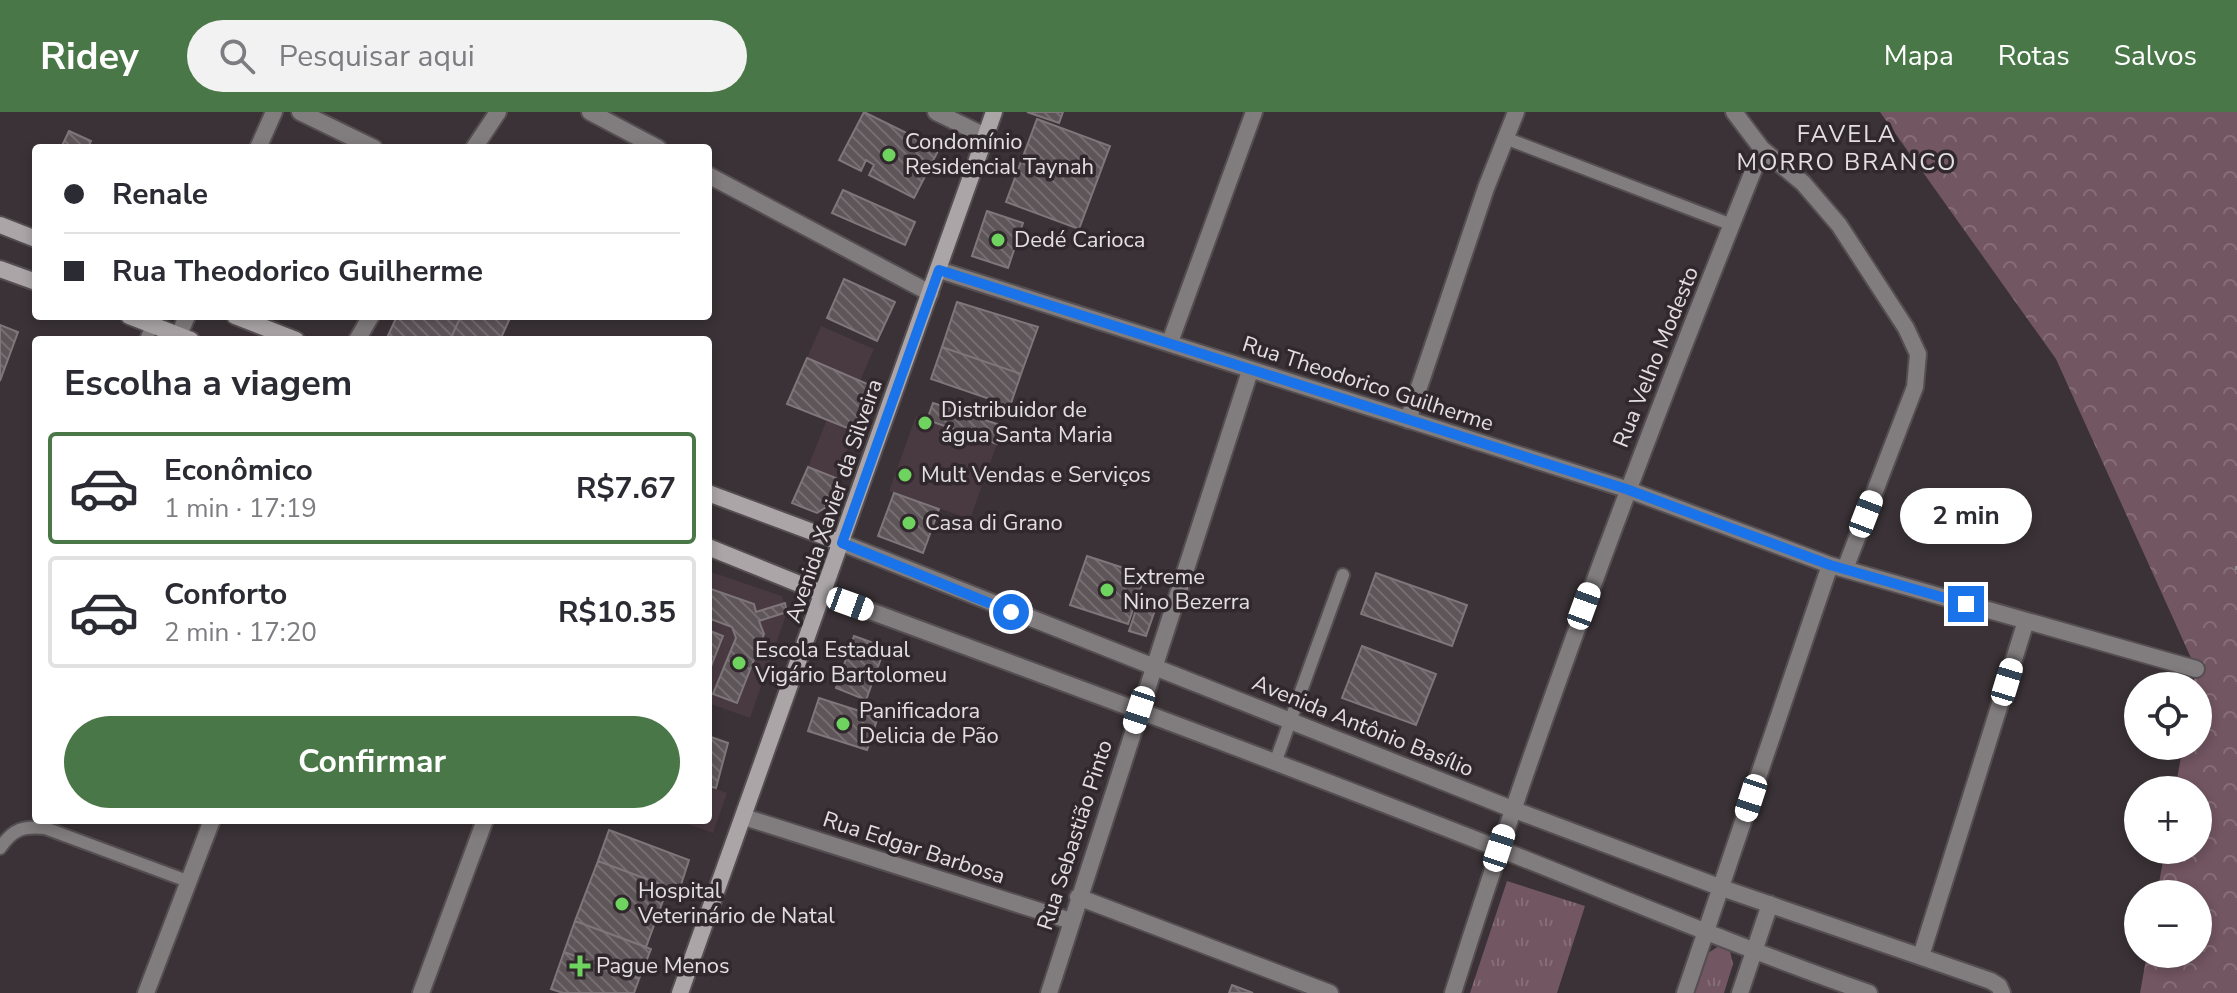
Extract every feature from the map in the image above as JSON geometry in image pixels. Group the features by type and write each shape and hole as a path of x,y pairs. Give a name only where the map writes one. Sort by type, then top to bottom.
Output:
{"main road":[{"name":"Avenida Xavier da Silveira","path":"680,993 994,112"},
{"path":"0,225 32,237"},
{"path":"0,269 32,281"},
{"path":"245,320 286,336"},
{"path":"149,332 173,336"},
{"name":"Avenida Antônio Basílio","path":"712,494 842,543"},
{"path":"712,549 824,594"}],"street":[{"path":"260,144 274,112"},
{"path":"300,112 366,144"},
{"path":"477,144 498,112"},
{"path":"936,112 985,136"},
{"path":"1408,420 1516,112"},
{"path":"1685,993 1838,567 1909,403 1919,368 1916,345 1839,225 1803,183 1762,149 1734,112"},
{"path":"1170,342 1250,113"},
{"path":"601,115 651,144"},
{"name":"Rua Velho Modesto","path":"1499,848 1626,489 1762,149"},
{"path":"712,177 930,293"},
{"name":"Rua Theodorico Guilherme","path":"939,270 1626,489 1838,567 2196,669"},
{"name":"Rua Sebastião Pinto","path":"1049,993 1250,371"},
{"name":"Avenida Antônio Basílio","path":"842,543 1512,809 1722,888 1991,981 1999,986 2002,993"},
{"path":"824,594 1499,848 1753,953 1869,993"},
{"path":"1921,956 2026,621"},
{"name":"Rua Edgar Barbosa","path":"744,817 1071,921"},
{"path":"146,993 211,824"},
{"path":"421,993 484,824"},
{"path":"1453,993 1499,848"},
{"path":"1078,897 1330,993"},
{"path":"1740,993 1770,904"}],"lane":[{"path":"1505,138 1732,225"},
{"path":"1275,763 1343,575"},
{"path":"0,848 9,834 25,826 45,828 190,882"}],"path":[{"path":"2237,566 2237,573"}],"shaded area":[{"path":"821,326 874,349 860,381 807,358"},
{"path":"916,416 997,444 970,519 889,491"},
{"path":"827,419 855,431 836,478 808,467"},
{"name":"Escola Estadual Vigário Bartolomeu","path":"712,572 782,596 787,612 750,718 712,704"},
{"path":"712,787 727,793 713,833 687,824 712,824"}],"green space":[{"path":"1880,112 2237,112 2237,993 2140,993 2144,968 2212,968 2212,880 2160,880 2162,864 2212,864 2212,776 2178,776 2180,760 2212,760 2212,672 2195,672 2056,359"},
{"path":"1507,881 1585,906 1557,993 1470,993"},
{"path":"1719,946 1730,951 1733,964 1724,993 1694,993 1708,953"}],"building":[{"name":"Condomínio Residencial Taynah","path":"864,112 939,149 914,198 869,175 874,165 866,160 861,171 839,160"},
{"path":"1027,112 1063,112 1059,123"},
{"path":"1037,119 1110,146 1079,229 1006,202"},
{"path":"69,131 91,141 90,144 63,144"},
{"path":"843,190 915,222 905,245 832,213"},
{"name":"Dedé Carioca","path":"987,211 1023,223 1008,268 972,256"},
{"path":"844,279 895,302 877,341 827,318"},
{"path":"957,302 1038,327 1021,374 942,347"},
{"path":"395,320 459,320 452,336 388,336"},
{"path":"459,320 509,320 502,336 452,336"},
{"path":"0,325 18,332 0,381"},
{"path":"942,347 1021,374 1010,406 931,379"},
{"path":"807,358 872,386 855,431 787,404"},
{"path":"933,403 1003,426 997,444 927,420"},
{"path":"808,467 836,478 826,507 817,513 792,503"},
{"name":"Casa di Grano","path":"894,493 939,509 923,553 878,536"},
{"name":"Extreme Nino Bezerra","path":"1087,556 1145,575 1128,624 1070,605"},
{"path":"1376,573 1467,605 1452,646 1361,614"},
{"path":"712,589 754,604 756,612 785,603 787,612 759,621 764,634 737,703 713,694 736,638 732,627 712,620"},
{"path":"1139,601 1156,607 1146,636 1129,631"},
{"path":"712,632 723,636 712,664"},
{"path":"854,636 885,647 866,700 836,688"},
{"path":"1362,646 1436,674 1416,725 1342,698"},
{"name":"Panificadora Delicia de Pão","path":"819,698 878,717 867,750 808,731"},
{"path":"712,737 728,743 716,788 712,787"},
{"path":"609,830 689,860 679,891 598,861"},
{"name":"Hospital Veterinário de Natal","path":"598,861 668,887 646,947 575,921"},
{"path":"575,921 651,949 639,979 564,952"},
{"name":"Pague Menos","path":"564,952 639,979 634,993 563,993 551,989"},
{"path":"1232,985 1253,993 1229,993"}],"place":[{"name":"Condomínio Residencial Taynah","path":"889,155"},
{"name":"Dedé Carioca","path":"998,240"},
{"name":"Distribuidor de água Santa Maria","path":"925,423"},
{"name":"Mult Vendas e Serviços","path":"905,475"},
{"name":"Casa di Grano","path":"909,523"},
{"name":"Extreme Nino Bezerra","path":"1107,590"},
{"name":"Escola Estadual Vigário Bartolomeu","path":"739,663"},
{"name":"Panificadora Delicia de Pão","path":"843,724"},
{"name":"Hospital Veterinário de Natal","path":"622,904"},
{"name":"Pague Menos","path":"580,966"}],"district":[{"name":"FAVELA MORRO BRANCO","path":"1847,148"}],"route":[{"path":"1011,612 842,543 939,270 1626,489 1830,565 1966,604"}]}
